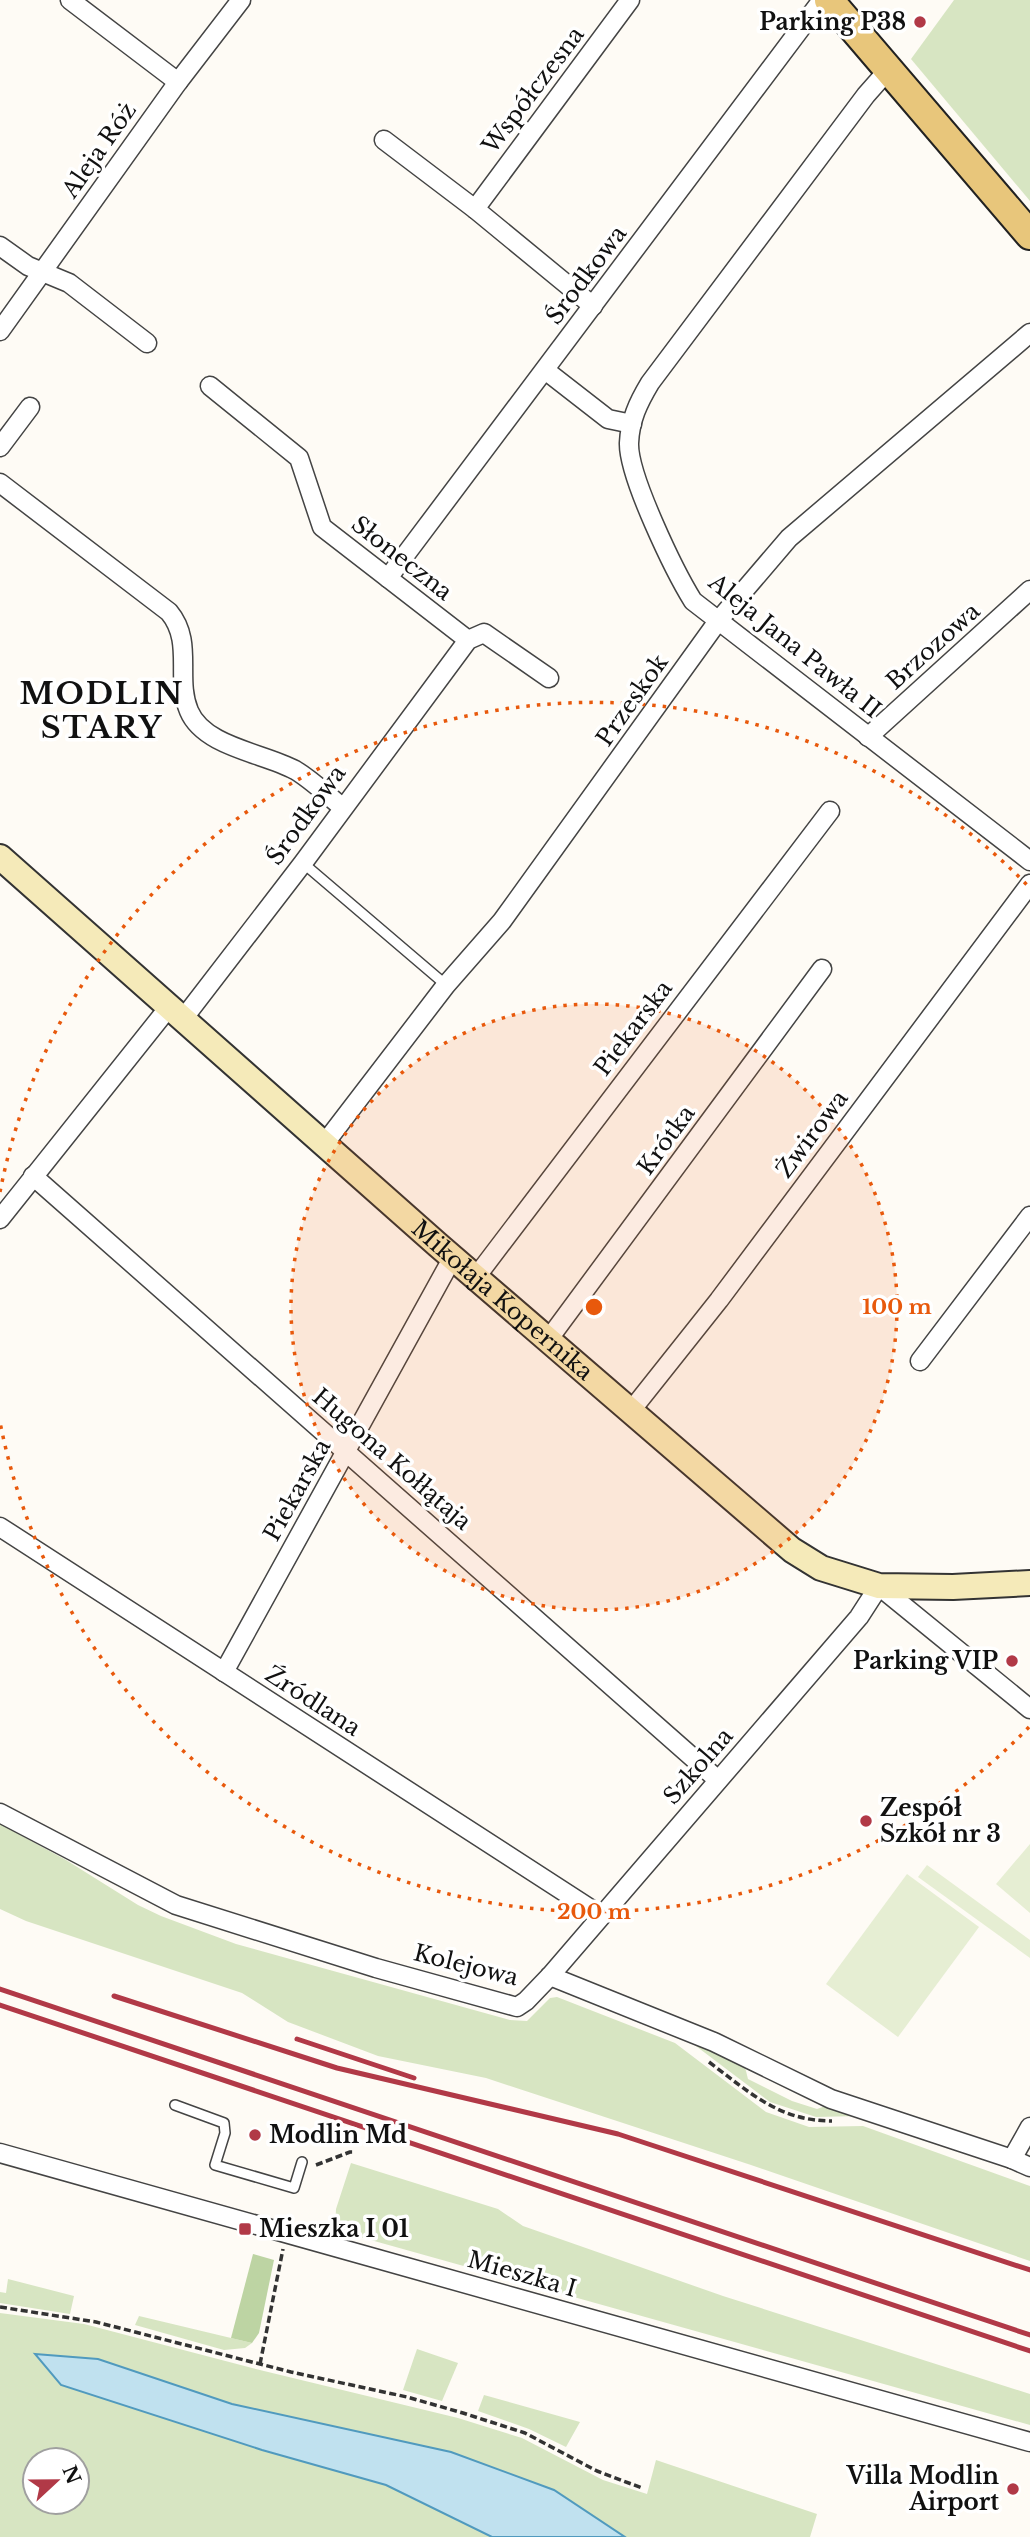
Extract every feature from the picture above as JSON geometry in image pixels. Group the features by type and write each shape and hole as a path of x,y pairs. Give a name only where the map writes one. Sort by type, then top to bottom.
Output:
{"main road":[{"path":"829,0 1030,235"}],"street":[{"path":"70,0 178,82"},
{"name":"Aleja Róż","path":"0,331 178,82 241,0"},
{"name":"Współczesna","path":"475,209 630,0"},
{"name":"Środkowa","path":"388,578 822,0"},
{"name":"Aleja Jana Pawła II","path":"889,69 866,95 650,383 634,410 629,445 637,479 676,573 693,601 1030,861"},
{"path":"384,140 475,209 593,306"},
{"path":"0,246 28,266 69,283 147,342"},
{"name":"Przeskok","path":"325,1143 446,985 502,920 718,621 789,538 1030,333"},
{"path":"545,370 608,419 632,424"},
{"name":"Słoneczna","path":"210,386 299,458 322,527 468,640"},
{"path":"0,447 30,407"},
{"path":"0,482 158,603 178,624 182,638 185,694 189,711 199,726 213,737 296,771 342,807"},
{"name":"Brzozowa","path":"869,737 1030,590"},
{"path":"468,640 484,633 549,678"},
{"name":"Środkowa","path":"0,1219 33,1176 303,863 468,640"},
{"name":"Piekarska","path":"476,1277 830,811"},
{"name":"Mikołaja Kopernika","path":"0,857 630,1412 792,1550 821,1568 879,1586 1030,1709"},
{"name":"Żwirowa","path":"630,1412 719,1300 1030,884"},
{"name":"Krótka","path":"548,1340 822,970"},
{"name":"Hugona Kołłątaja","path":"33,1176 719,1780"},
{"path":"920,1362 1030,1216"},
{"name":"Piekarska","path":"223,1672 453,1257"},
{"name":"Źródlana","path":"0,1527 600,1916"},
{"path":"879,1586 953,1587 1030,1583"},
{"name":"Szkolna","path":"550,1976 859,1617 879,1586"},
{"name":"Kolejowa","path":"0,1813 176,1905 376,1968 517,2007 550,1976 714,2042 831,2099 1030,2167"},
{"path":"1012,2159 1030,2127"},
{"name":"Mieszka I","path":"0,2153 1030,2442"}],"lane":[{"path":"303,863 446,985"},
{"path":"175,2105 224,2123 225,2133 215,2165 294,2189 302,2162"}],"path":[{"path":"302,2162 314,2166 354,2152"},
{"path":"260,2364 286,2234"},
{"path":"0,2307 96,2322 463,2413 525,2433 597,2471 642,2488"}],"green space":[{"path":"954,0 1030,0 1030,201 911,59"},
{"path":"0,1824 66,1860 138,1905 236,1944 510,2020 527,2021 550,1998 557,1997 675,2043 766,2112 809,2127 863,2126 1030,2186 1030,2261 486,2078 378,2056 288,2022 242,1993 26,1921 0,1909"},
{"path":"1030,1844 1030,1913 996,1884"},
{"path":"927,1865 1030,1940 1030,1958 918,1877"},
{"path":"907,1874 979,1927 898,2037 826,1984"},
{"path":"684,2037 745,2067 748,2079 792,2101 817,2109 828,2105 859,2116 816,2117 770,2102"},
{"path":"351,2163 498,2209 523,2226 723,2296 1030,2394 1030,2425 335,2230 336,2209"},
{"path":"253,2254 274,2260 259,2333 252,2343 231,2338"},
{"path":"8,2279 74,2296 70,2314 0,2303 0,2292 6,2293"},
{"path":"0,2313 84,2324 458,2418 522,2438 603,2480 647,2494 656,2460 817,2514 810,2537 625,2537 554,2490 451,2452 232,2404 98,2359 36,2354 61,2385 262,2450 386,2485 492,2537 0,2537"},
{"path":"139,2316 252,2343 245,2348 224,2350 135,2325"},
{"path":"417,2349 458,2363 442,2401 403,2390"},
{"path":"484,2395 580,2422 566,2447 529,2429 478,2411"}],"water":[{"path":"35,2354 98,2359 232,2404 451,2452 554,2490 625,2537 492,2537 386,2485 262,2450 61,2385"}],"railway":[{"path":"0,1989 1030,2335"},
{"path":"114,1996 337,2068 618,2134 1030,2270"},
{"path":"0,2005 1030,2351"},
{"path":"297,2039 414,2078"}],"place":[{"name":"Parking P38","path":"920,22"},
{"name":"Parking VIP","path":"1012,1661"},
{"name":"Zespół Szkół nr 3","path":"866,1821"},
{"name":"Modlin Md","path":"255,2135"},
{"name":"Mieszka I 01","path":"245,2229"},
{"name":"Villa Modlin Airport","path":"1013,2489"}],"district":[{"name":"MODLIN STARY","path":"102,711"}]}
